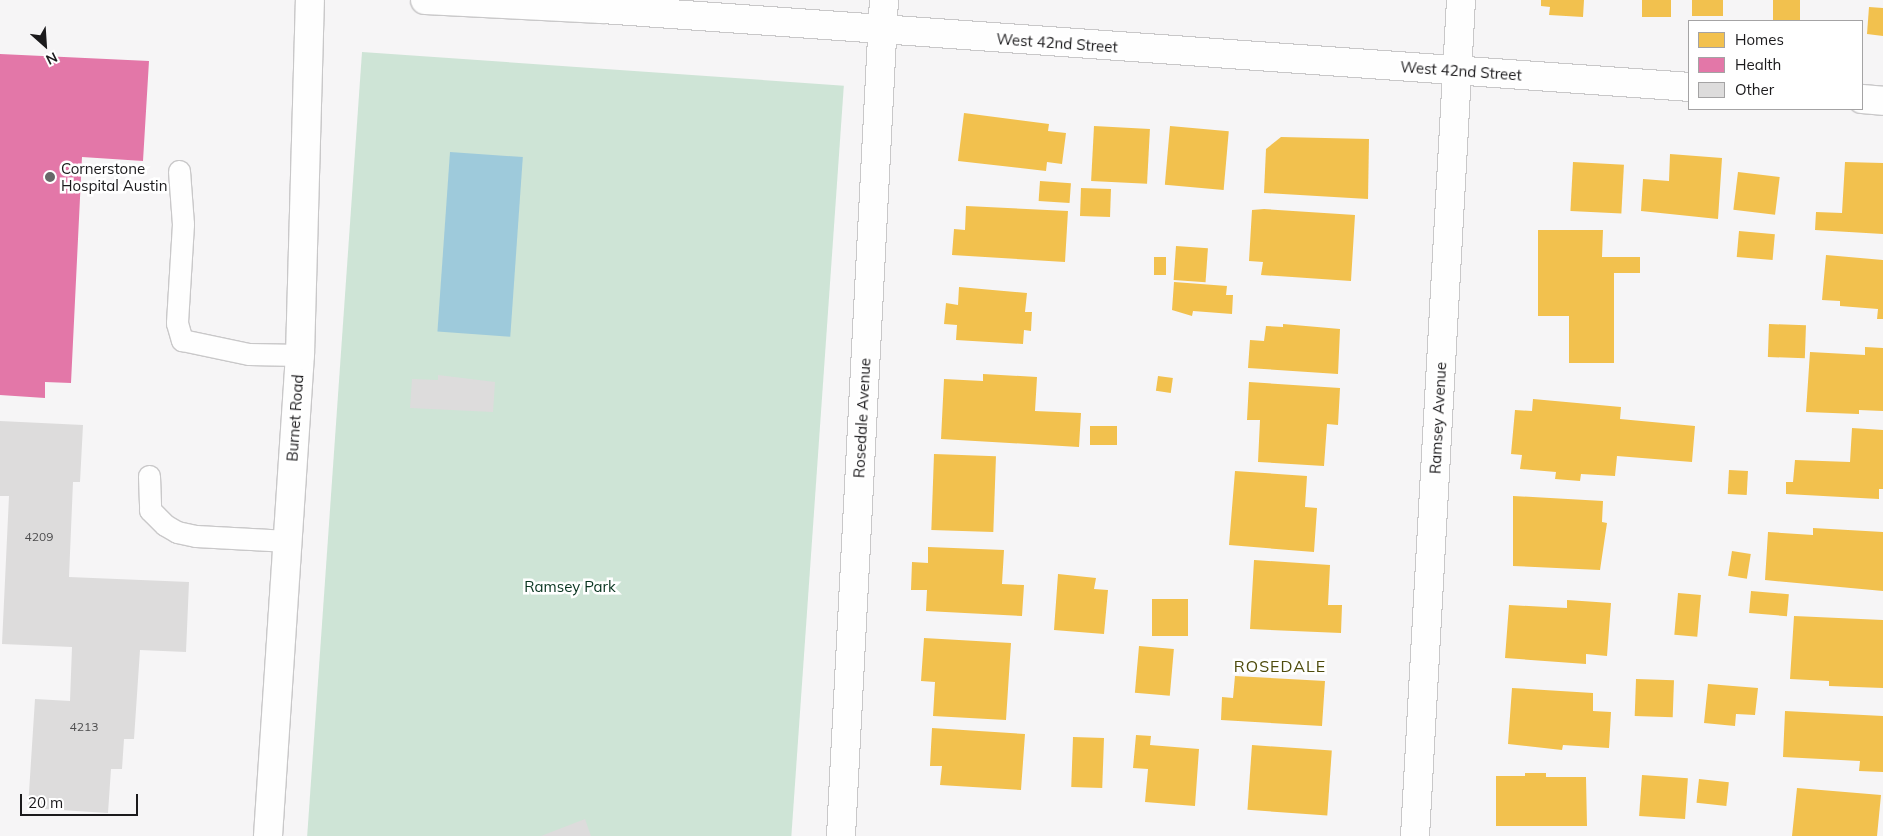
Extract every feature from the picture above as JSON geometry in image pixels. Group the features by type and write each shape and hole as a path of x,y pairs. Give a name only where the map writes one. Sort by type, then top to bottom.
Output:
{"street":[{"name":"Burnet Road","path":"268,836 300,355 310,0"},
{"name":"West 42nd Street","path":"425,0 602,10 1688,87"},
{"name":"Rosedale Avenue","path":"842,836 884,0"},
{"name":"Ramsey Avenue","path":"1415,836 1461,0"},
{"path":"1863,99 1883,100"}],"lane":[{"path":"179,171 183,224 177,323 182,340 249,354 300,355"},
{"path":"149,476 150,510 165,526 177,532 196,536 288,541"}],"green space":[{"name":"Ramsey Park","path":"362,52 844,86 791,836 307,836"}],"water":[{"path":"450,152 523,157 510,337 437,332"}],"building: Homes":[{"path":"1541,0 1584,0 1583,17 1549,15 1550,7 1541,6"},
{"path":"1642,0 1671,0 1671,17 1642,17"},
{"path":"1692,0 1723,0 1723,16 1692,16"},
{"path":"1773,0 1800,0 1800,20 1773,20"},
{"path":"1869,7 1883,8 1883,36 1867,34"},
{"path":"964,113 1049,124 1048,131 1066,133 1062,164 1047,162 1046,171 958,161"},
{"path":"1094,126 1150,129 1147,184 1091,181"},
{"path":"1170,126 1229,131 1224,190 1165,185"},
{"path":"1281,137 1369,139 1368,199 1264,193 1266,149"},
{"path":"1670,154 1722,158 1718,219 1641,211 1643,179 1669,181"},
{"path":"1573,162 1624,165 1621,214 1570,211"},
{"path":"1845,162 1883,163 1883,234 1815,230 1816,212 1842,213"},
{"path":"1738,172 1780,177 1775,215 1733,210"},
{"path":"1040,181 1071,183 1070,203 1039,201"},
{"path":"1081,188 1111,189 1110,217 1080,216"},
{"path":"966,206 1068,211 1065,262 952,255 954,229 965,230"},
{"path":"1264,209 1355,215 1351,281 1261,275 1263,262 1249,261 1252,210"},
{"path":"1538,230 1603,230 1602,257 1640,257 1640,273 1614,273 1614,363 1569,363 1569,316 1538,316"},
{"path":"1739,231 1775,234 1773,260 1737,257"},
{"path":"1176,246 1208,248 1206,282 1174,280"},
{"path":"1826,255 1883,260 1883,319 1877,319 1878,309 1840,306 1840,301 1822,300"},
{"path":"1154,257 1166,257 1166,275 1154,275"},
{"path":"1174,282 1227,286 1226,295 1233,295 1232,314 1193,311 1192,316 1172,310"},
{"path":"959,287 1027,293 1025,312 1032,312 1031,331 1024,330 1023,344 956,340 957,325 944,324 946,303 958,305"},
{"path":"1283,324 1340,329 1338,374 1248,368 1250,340 1264,341 1266,326 1283,327"},
{"path":"1769,324 1806,325 1805,358 1768,357"},
{"path":"1865,347 1883,348 1883,411 1859,410 1859,414 1806,412 1810,352 1865,355"},
{"path":"983,374 1037,377 1035,411 1081,413 1079,447 941,439 944,379 983,381"},
{"path":"1158,376 1173,378 1171,393 1156,391"},
{"path":"1249,382 1340,388 1338,425 1327,424 1324,466 1258,462 1260,420 1247,420"},
{"path":"1533,399 1621,407 1620,419 1695,426 1692,462 1617,456 1615,476 1581,474 1580,481 1555,479 1556,472 1520,469 1522,455 1511,454 1515,410 1532,411"},
{"path":"1090,426 1117,426 1117,445 1090,445"},
{"path":"1852,428 1883,430 1883,489 1879,489 1879,499 1786,494 1786,482 1793,482 1795,460 1850,462"},
{"path":"934,454 996,456 993,532 931,530"},
{"path":"1729,470 1748,471 1747,495 1728,494"},
{"path":"1235,471 1307,476 1305,507 1317,508 1314,552 1229,545"},
{"path":"1513,496 1603,501 1602,522 1607,523 1600,570 1513,566"},
{"path":"1813,528 1883,532 1883,591 1765,580 1768,532 1813,535"},
{"path":"928,547 1004,550 1002,584 1024,585 1022,616 926,611 927,590 911,590 912,562 928,563"},
{"path":"1732,551 1751,554 1747,579 1728,576"},
{"path":"1254,560 1330,565 1328,605 1342,605 1341,633 1250,629"},
{"path":"1058,574 1096,578 1094,589 1108,590 1104,634 1054,630"},
{"path":"1751,591 1789,594 1787,616 1749,613"},
{"path":"1678,593 1701,595 1697,637 1674,635"},
{"path":"1152,599 1188,599 1188,636 1152,636"},
{"path":"1567,600 1611,603 1607,656 1586,654 1586,664 1505,658 1509,605 1567,608"},
{"path":"1794,616 1883,620 1883,688 1829,686 1829,681 1790,679"},
{"path":"924,638 1011,643 1006,720 933,716 935,682 921,681"},
{"path":"1139,646 1174,649 1170,696 1135,693"},
{"path":"1235,676 1325,681 1322,726 1221,720 1222,697 1233,698"},
{"path":"1636,679 1674,680 1673,717 1635,716"},
{"path":"1708,684 1758,688 1755,715 1736,714 1735,726 1704,723"},
{"path":"1512,688 1593,693 1593,711 1611,712 1609,748 1563,745 1562,750 1508,744"},
{"path":"1785,711 1883,716 1883,772 1859,771 1860,761 1783,757"},
{"path":"932,728 1025,734 1021,790 940,785 942,766 930,766"},
{"path":"1136,735 1151,736 1150,745 1199,749 1195,806 1145,802 1148,769 1133,768"},
{"path":"1073,737 1104,738 1102,788 1071,787"},
{"path":"1252,745 1332,751 1327,815 1247,810"},
{"path":"1525,773 1546,773 1546,777 1586,777 1587,826 1496,826 1496,776 1525,776"},
{"path":"1642,775 1688,778 1685,819 1639,816"},
{"path":"1699,779 1729,782 1726,806 1696,803"},
{"path":"1797,788 1881,795 1877,836 1792,836"}],"building: Health":[{"path":"0,54 149,61 143,161 82,157 71,383 45,382 45,398 0,395"}],"building: Other":[{"path":"438,375 495,382 493,412 410,408 412,379 438,380"},
{"path":"0,421 83,425 80,482 73,482 69,577 189,582 186,652 140,650 134,739 124,739 122,769 111,769 108,813 28,808 35,699 70,701 72,647 2,644 9,496 0,496"},
{"path":"585,819 591,836 541,836"}],"place":[{"name":"Cornerstone Hospital Austin","path":"50,177"}],"district":[{"name":"ROSEDALE","path":"1280,666"}]}
